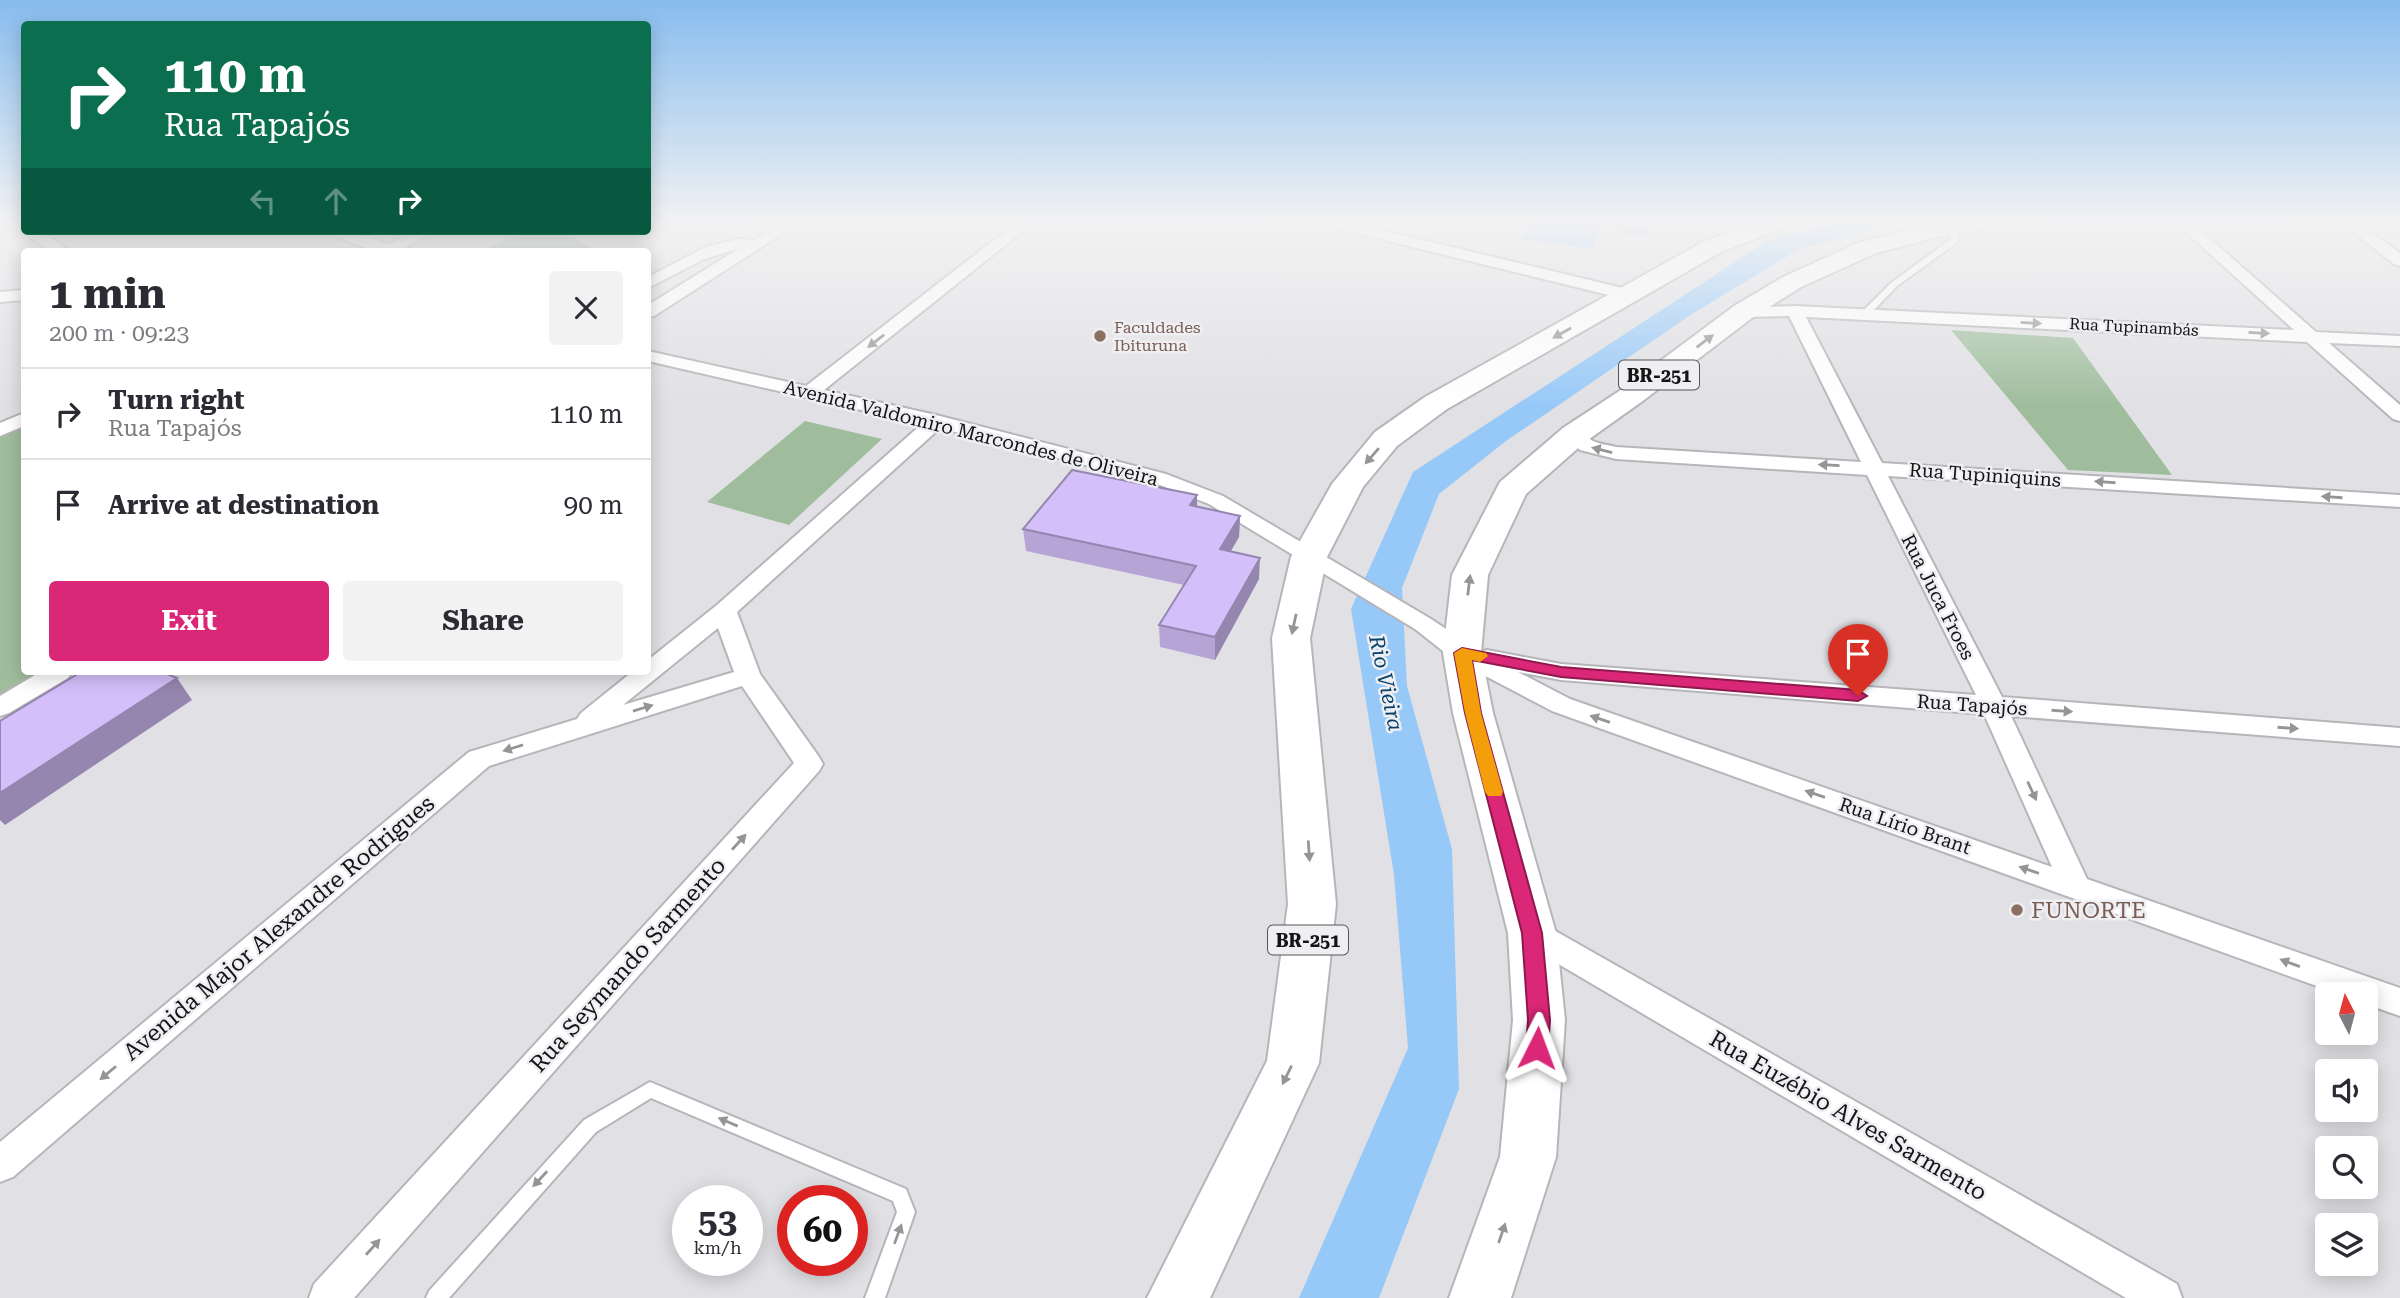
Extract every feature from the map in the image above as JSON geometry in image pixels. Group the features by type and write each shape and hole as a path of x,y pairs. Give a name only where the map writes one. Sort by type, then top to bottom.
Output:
{"main road":[{"name":"BR-251","path":"1178,1298 1293,1063 1312,904 1292,638 1327,568 1348,484 1386,439 1436,403 1649,284"},
{"name":"BR-251","path":"1480,1298 1528,1157 1539,1020 1532,933 1473,713 1462,653 1470,575 1512,489 1574,435 1634,394 1743,312 1789,284"}],"street":[{"path":"651,310 693,284"},
{"path":"809,393 949,284"},
{"path":"1582,284 1629,295"},
{"path":"2252,284 2400,415"},
{"path":"0,297 21,294"},
{"name":"Rua Tupinambás","path":"1743,312 1864,315 2400,341"},
{"name":"Rua Juca Froes","path":"1795,312 1993,706 2075,886"},
{"name":"Avenida Valdomiro Marcondes de Oliveira","path":"651,358 936,421 1159,478 1216,500 1423,624"},
{"path":"0,430 21,420"},
{"name":"Avenida Major Alexandre Rodrigues","path":"651,670 725,610 936,421"},
{"name":"Rua Tupiniquins","path":"1574,435 1587,446 1616,453 2400,501"},
{"name":"Rua Seymando Sarmento","path":"328,1298 808,764 742,662 725,610"},
{"name":"Rua Lírio Brant","path":"1423,624 1462,653 1561,705 2400,1002"},
{"path":"670,655 707,643 742,662"},
{"name":"Rua Tapajós","path":"1462,653 1561,672 2400,737"},
{"name":"Avenida Major Alexandre Rodrigues","path":"0,1165 479,759 578,728 742,662"},
{"path":"0,708 53,675"},
{"name":"Avenida Major Alexandre Rodrigues","path":"578,728 645,675"},
{"name":"Rua Euzébio Alves Sarmento","path":"1532,933 2163,1298"}],"lane":[{"path":"1864,315 1897,284"},
{"path":"436,1298 590,1126 650,1090 900,1195 906,1212 875,1298"}],"green space":[{"path":"1951,330 2073,338 2172,475 2068,470"},
{"path":"805,421 882,439 789,525 707,502"},
{"path":"21,426 21,675 42,675 0,700 0,436"}],"water":[{"name":"Rio Vieira","path":"1702,284 1742,284 1692,314 1506,441 1439,494 1402,588 1407,686 1452,849 1459,1089 1379,1298 1299,1298 1408,1048 1394,875 1351,609 1413,472"}],"building":[{"path":"1072,470 1197,495 1190,505 1240,516 1220,549 1260,558 1215,637 1159,625 1196,566 1023,529"},
{"path":"76,675 170,675 177,678 0,793 0,721"}],"slow traffic":[{"path":"1480,656 1462,653 1473,713 1494,792"}],"place":[{"name":"Faculdades Ibituruna","path":"1100,336"},
{"name":"FUNORTE","path":"2017,910"}],"route":[{"path":"1537,1048 1539,1020 1532,933 1473,713 1462,653 1561,672 1858,696"}]}
